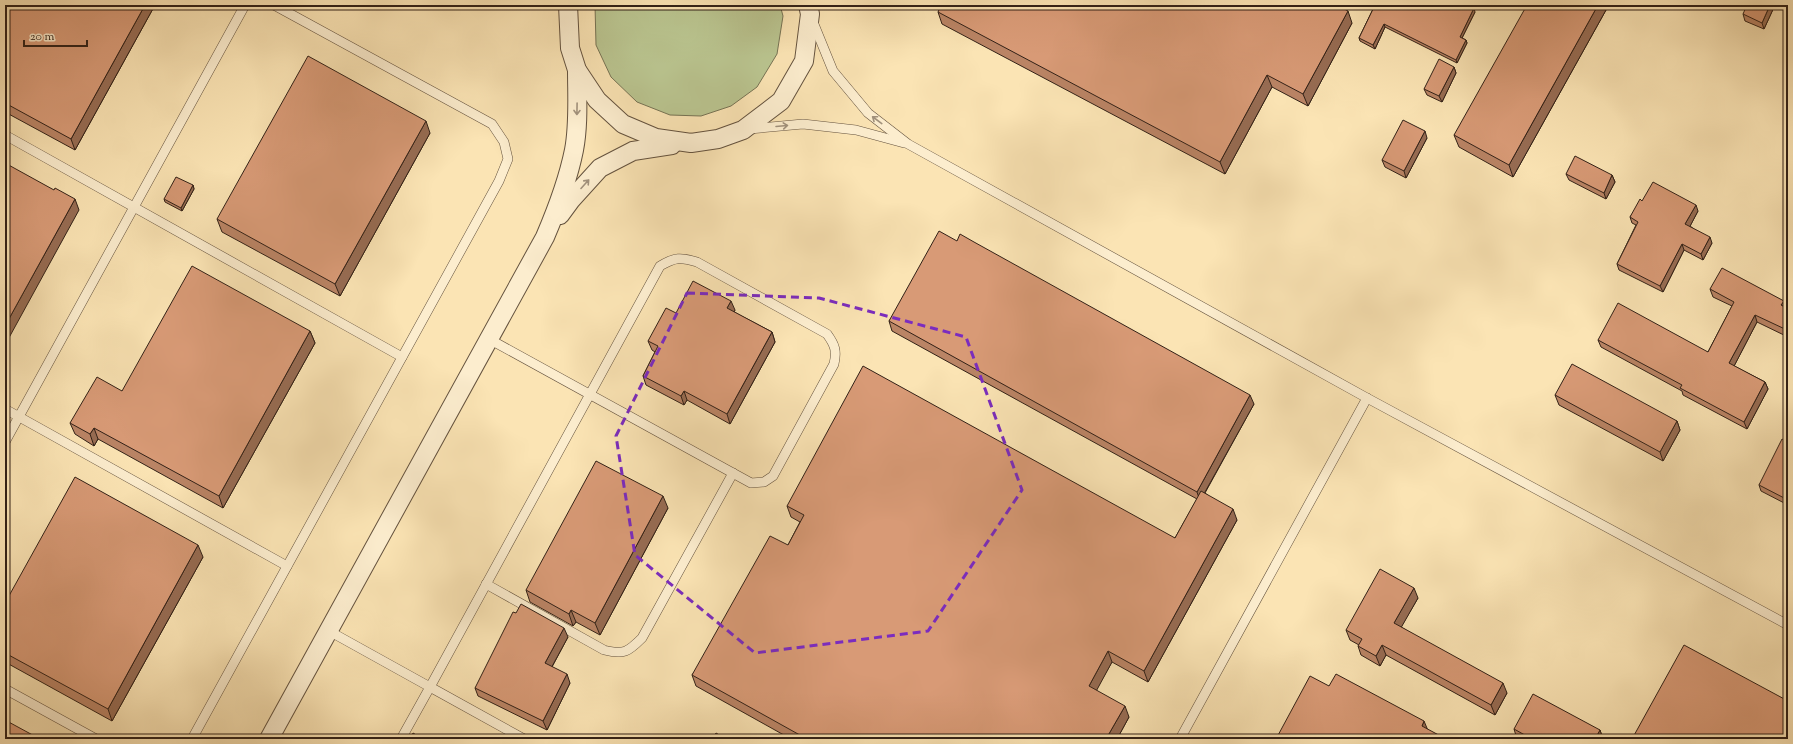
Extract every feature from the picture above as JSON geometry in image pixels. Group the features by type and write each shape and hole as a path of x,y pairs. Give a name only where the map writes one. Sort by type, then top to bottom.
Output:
{"street":[{"path":"556,5 577,70 597,100 623,124 656,138 691,143"},
{"path":"568,5 570,48"},
{"path":"545,237 571,200 600,168 633,151 718,139 744,130 781,101 804,61 809,10"},
{"path":"269,739 545,237 561,199 574,150 577,113 577,70"}],"lane":[{"path":"5,442 245,5"},
{"path":"192,739 500,181 508,160 504,142 492,124 274,5"},
{"path":"809,10 833,71 868,113 908,144 1367,398 1788,625"},
{"path":"744,130 803,124 856,130 908,144"},
{"path":"5,135 402,358"},
{"path":"401,739 486,584 590,394 660,266 672,259 685,258 697,262 827,334 835,344 837,354 834,364 773,476 764,482 751,483 590,394 489,339"},
{"path":"1180,739 1367,398"},
{"path":"5,409 288,566"},
{"path":"486,584 604,650 618,653 630,650 642,638 733,473"},
{"path":"329,631 524,739"},
{"path":"5,689 96,739"}],"highlighted area":[{"path":"687,293 819,298 966,337 1022,490 928,631 755,653 635,555 616,436"}],"green space":[{"path":"595,5 780,5 783,16 777,54 757,87 731,106 701,116 670,115 637,102 611,77 596,45"}],"building":[{"path":"5,5 145,5 71,139 5,103"},
{"path":"941,5 1337,5 1348,11 1303,94 1267,75 1220,162 938,12"},
{"path":"1375,5 1468,5 1474,8 1460,37 1466,40 1456,60 1384,24 1373,45 1359,38"},
{"path":"1527,5 1598,5 1509,165 1454,135"},
{"path":"1747,5 1770,5 1762,23 1743,14"},
{"path":"308,56 426,121 335,284 217,219"},
{"path":"1439,59 1454,67 1439,96 1424,89"},
{"path":"1403,120 1425,131 1404,171 1382,160"},
{"path":"1575,156 1612,175 1604,193 1566,174"},
{"path":"5,163 54,190 55,188 75,199 5,326"},
{"path":"176,177 193,185 181,208 164,199"},
{"path":"1653,182 1696,205 1685,224 1710,237 1701,254 1682,244 1660,286 1617,264 1638,222 1630,217 1640,199 1642,201"},
{"path":"939,231 957,241 960,234 1250,395 1197,492 889,321"},
{"path":"192,266 310,331 219,496 94,428 90,434 70,423 97,377 122,391"},
{"path":"1722,268 1784,301 1781,305 1788,309 1787,330 1755,315 1729,363 1765,382 1744,422 1680,388 1682,385 1598,340 1618,303 1708,352 1734,302 1710,289"},
{"path":"693,281 731,301 727,308 772,332 727,414 684,391 681,396 643,376 658,346 648,341 666,308 676,313"},
{"path":"1572,364 1677,421 1660,452 1555,395"},
{"path":"863,366 1175,538 1201,491 1233,509 1144,671 1108,651 1089,686 1125,706 1106,739 807,739 692,675 770,536 788,545 804,515 787,506"},
{"path":"1782,439 1788,442 1788,500 1759,485"},
{"path":"596,461 663,496 595,623 571,610 569,614 526,590"},
{"path":"75,477 198,545 108,709 5,653 5,603"},
{"path":"1380,569 1414,588 1394,623 1503,683 1491,705 1382,645 1376,656 1358,646 1362,639 1346,630"},
{"path":"521,604 564,628 545,663 567,674 543,721 475,688 513,612 516,613"},
{"path":"1684,645 1788,701 1788,739 1632,739"},
{"path":"1336,674 1424,721 1422,726 1446,739 1276,739 1310,676 1329,686"},
{"path":"1533,694 1600,730 1595,739 1532,739 1514,729"},
{"path":"5,720 40,739 5,739"},
{"path":"413,733 423,739 410,739"},
{"path":"716,733 726,739 712,739"}]}
